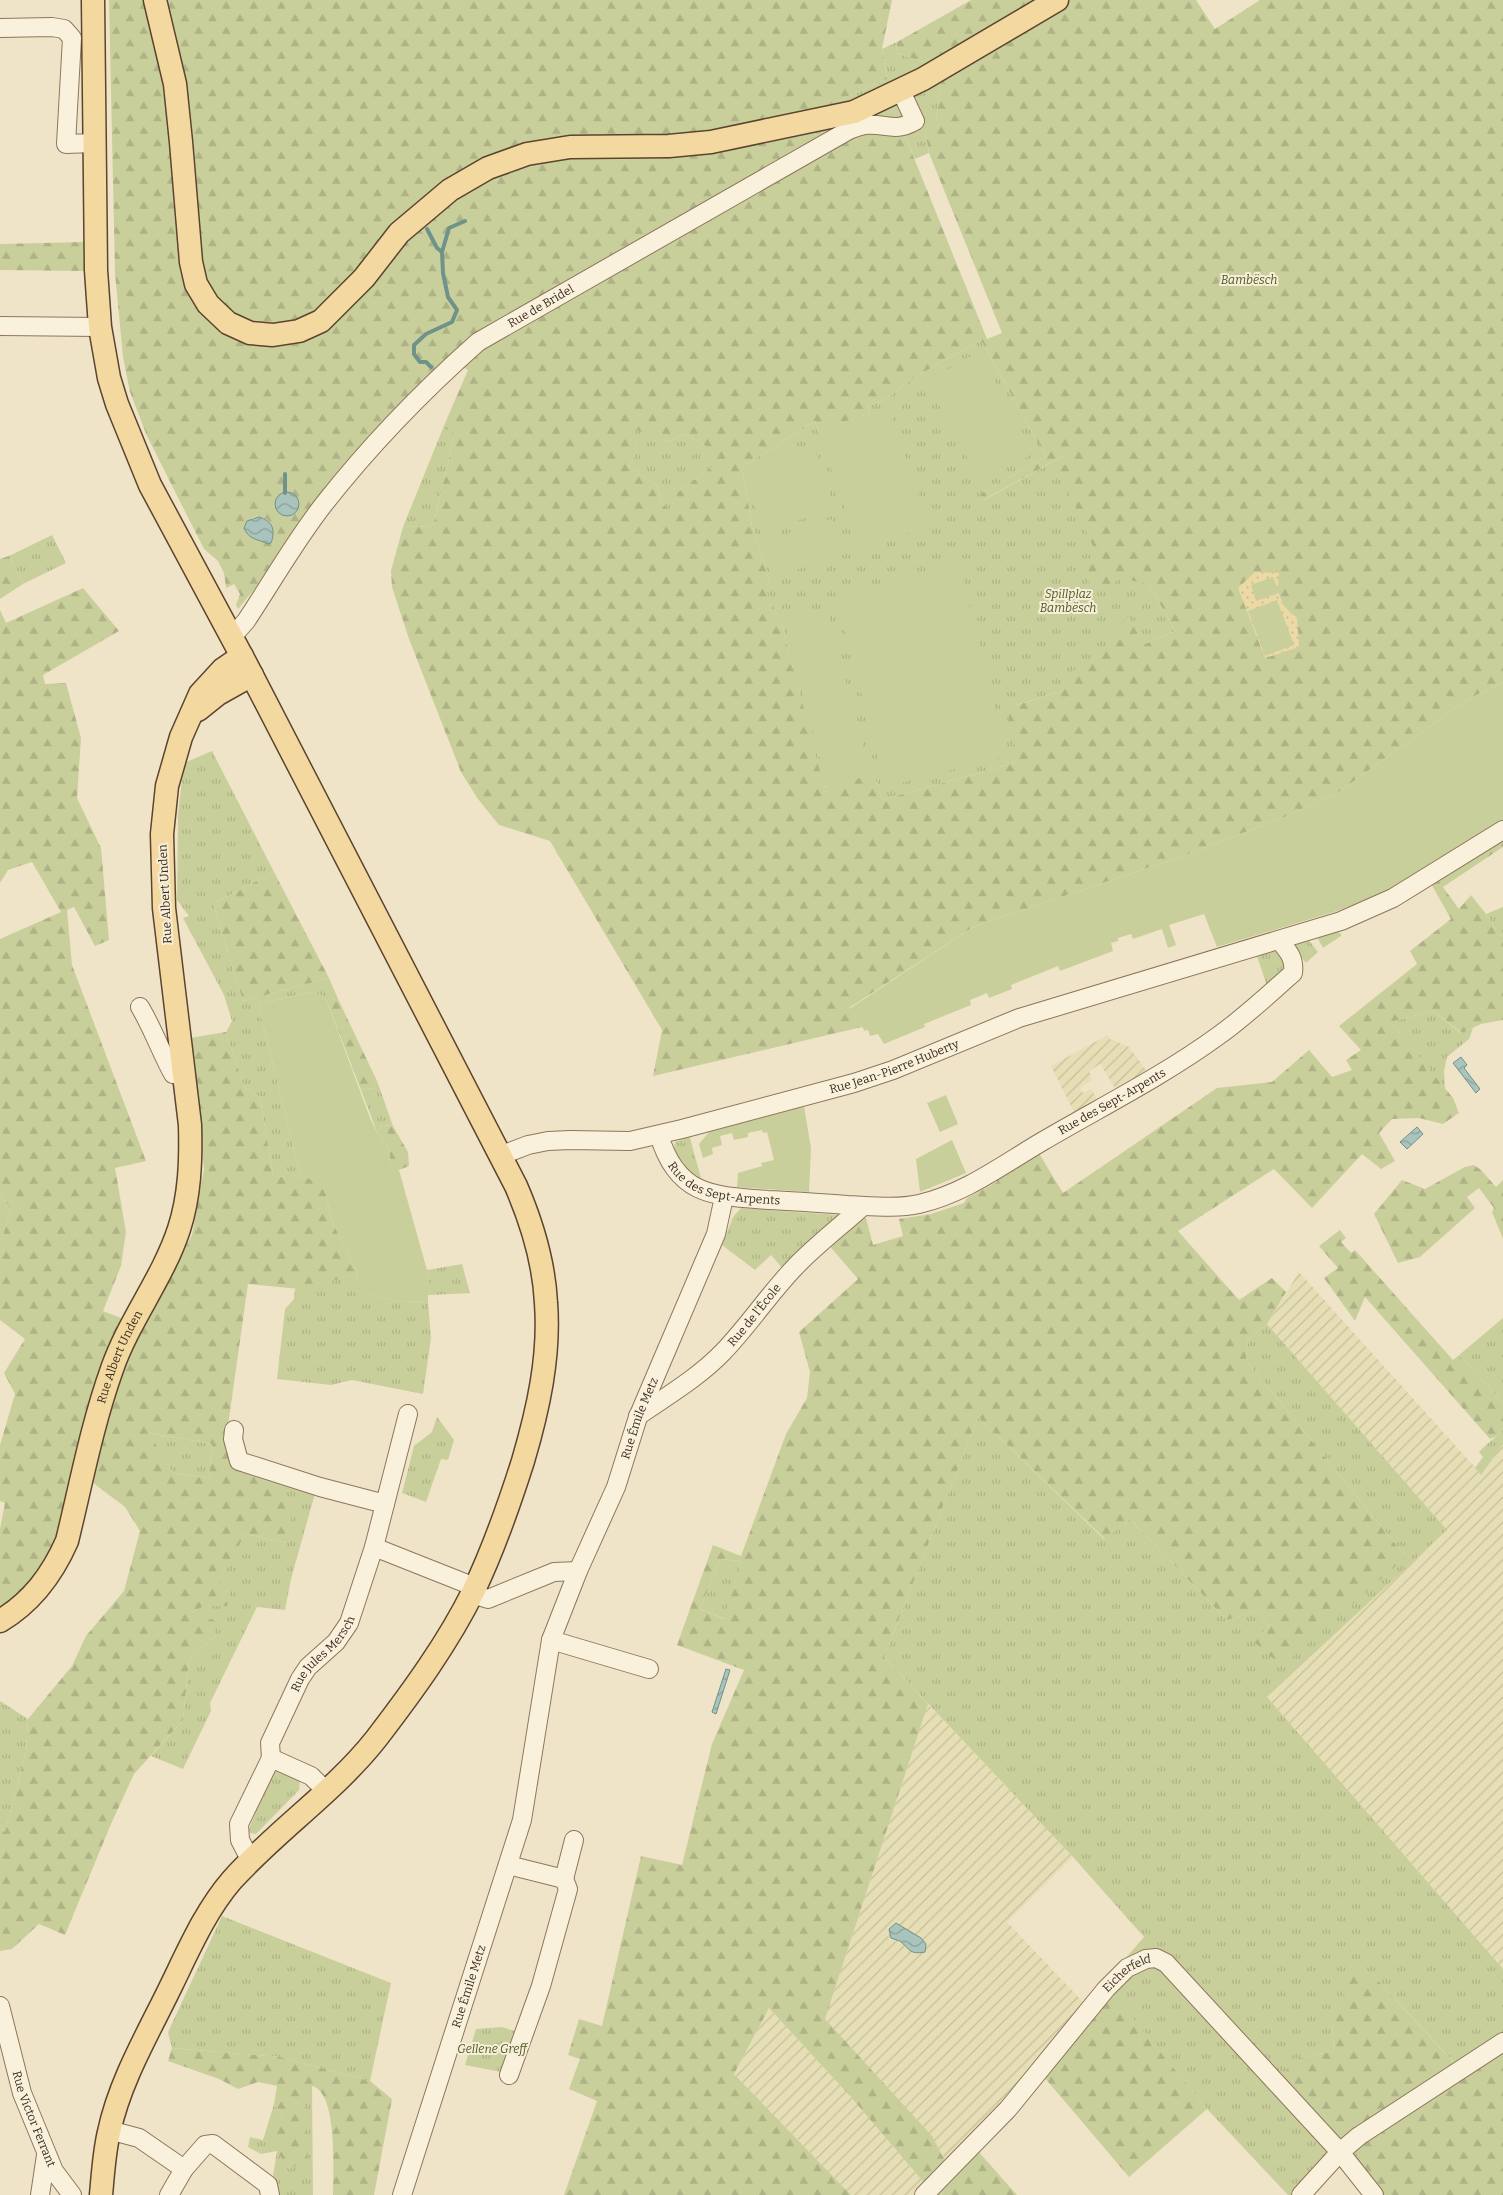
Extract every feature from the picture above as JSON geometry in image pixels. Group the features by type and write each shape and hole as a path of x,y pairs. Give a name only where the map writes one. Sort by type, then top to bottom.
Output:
{"main road":[{"path":"92,0 96,270 100,327 109,378 132,444 150,486 242,656 450,1061 502,1155 528,1215 537,1245 546,1303 545,1362 534,1422 502,1524 473,1591 411,1693 375,1740 326,1791 231,1882 199,1930 120,2096 109,2130 103,2164 101,2195"},
{"path":"155,0 174,84 191,262 196,284 208,304 228,323 250,333 273,335 299,331 321,321 364,278 400,233 450,190 488,168 527,154 570,147 669,146 711,142 752,135 854,112 901,91 1057,0"},
{"name":"Rue Albert Unden","path":"0,1621 16,1611 32,1597 58,1560 67,1541 96,1417 112,1367 167,1259 179,1230 188,1196 191,1159 190,1125 164,908 162,834 167,786 172,762 181,737 190,718 218,694 242,656"}],"street":[{"path":"0,28 52,27 64,29 72,38 66,144 94,144"},
{"name":"Rue de Bridel","path":"242,656 249,616 323,506 355,466 436,382 478,342 849,130 865,125 893,128 904,127 915,121 901,91"},
{"path":"0,326 100,327"},
{"path":"1279,940 1341,921 1393,898 1503,830"},
{"name":"Rue Jean-Pierre Huberty","path":"502,1155 528,1145 548,1141 630,1141 660,1135 854,1083 893,1070 988,1029 1019,1018 1279,940"},
{"name":"Rue des Sept-Arpents","path":"660,1135 664,1149 674,1169 692,1186 724,1197 889,1207 917,1204 948,1196 976,1183 1033,1147 1191,1055 1219,1036 1293,973 1295,964 1291,955 1279,940"},
{"path":"140,1007 173,1074 184,1075"},
{"name":"Rue Émile Metz","path":"402,2195 522,1820 552,1640 578,1571 616,1487 638,1417 716,1234 724,1197"},
{"name":"Rue de l'École","path":"638,1417 723,1353 792,1269 816,1245 844,1224 862,1206"},
{"name":"Rue Jules Mersch","path":"251,1861 240,1840 239,1824 271,1758 270,1742 300,1679 308,1667 336,1642 349,1623 374,1547 408,1414"},
{"path":"234,1430 233,1438 239,1461 320,1487 385,1504"},
{"path":"374,1547 488,1599 554,1572 578,1571"},
{"path":"552,1640 649,1669"},
{"path":"271,1758 310,1776 326,1791"},
{"path":"509,2075 541,1986 568,1889 564,1879 574,1840"},
{"path":"508,1865 564,1879"},
{"name":"Eicherfeld","path":"924,2195 1008,2109 1106,1989 1127,1968 1146,1959 1156,1958 1166,1963 1340,2152 1374,2195"},
{"name":"Rue Victor Ferrant","path":"0,2006 22,2093 46,2155 54,2171 72,2195"},
{"path":"1301,2195 1340,2152 1359,2136 1503,2042"},
{"path":"109,2130 139,2138 184,2169"},
{"path":"169,2195 184,2169 205,2145 213,2144 268,2186 270,2195"},
{"path":"40,2195 46,2155"}],"shaded area":[{"path":"1108,1035 1110,1039 1129,1047 1148,1073 1117,1091 1100,1064 1089,1071 1092,1080 1080,1088 1083,1093 1091,1089 1099,1102 1075,1114 1051,1066"},
{"path":"1299,1272 1481,1474 1503,1444 1503,1969 1267,1697 1447,1530 1267,1324"},
{"path":"928,1704 1073,1857 1007,1922 1085,2004 1005,2103 947,2165 825,2019"},
{"path":"769,2008 850,2096 926,2185 917,2195 851,2195 734,2074"}],"green space":[{"name":"Bambësch","path":"109,0 892,0 882,49 887,79 846,97 808,123 822,146 866,132 904,133 987,339 1002,333 929,153 925,130 932,122 936,122 942,68 896,53 897,42 971,0 1196,0 1215,29 1260,0 1503,0 1503,682 1465,701 1339,792 1288,816 1183,856 973,927 849,1008 862,1027 653,1076 662,1030 550,841 499,825 478,799 461,772 409,639 392,587 391,571 403,527 433,526 455,433 443,428 468,370 454,362 355,467 238,609 236,605 240,594 234,584 226,588 224,573 218,561 204,549 147,436 130,392 123,357 115,273","holes":["981,340 1046,457 980,494 983,500 1065,455 1069,462 1058,468 1096,553 1085,569 1091,591 1109,589 1119,578 1149,584 1175,631 1143,645 1129,617 1112,628 1111,646 1065,676 1064,690 1007,708 1018,762 882,800 874,774 824,787 783,628 765,588 770,582 752,526 742,467 815,421 818,431 870,413 868,405 886,399 915,377","634,429 669,442 683,434 708,447 704,462 713,466 678,492 670,509 662,504 657,486 629,466 637,450","259,517 268,520 265,542 251,518","1238,588 1277,589 1284,608 1297,618"]},
{"path":"897,42 896,53 942,68 936,122 925,130 929,153 915,159 904,133 822,146 808,123 846,97 887,79 882,49"},
{"path":"85,242 85,271 0,270 0,244"},
{"name":"Spillplaz Bambësch","path":"981,340 1046,457 980,494 984,500 1065,455 1149,584 1175,631 1143,645 1064,690 1013,706 1018,762 882,800 874,774 823,787 783,628 764,588 770,582 752,526 742,467 815,421 818,431 870,413 868,405 886,399 915,377"},
{"path":"979,352 1034,453 980,482 926,381"},
{"path":"889,407 929,526 859,550 818,431"},
{"path":"443,428 455,433 433,526 403,527"},
{"path":"633,428 669,442 683,434 708,447 713,466 678,492 670,509 662,504 657,486 629,466 637,450"},
{"path":"813,444 834,508 764,532 742,467"},
{"path":"831,519 843,554 772,578 760,543"},
{"path":"52,535 66,563 23,584 9,556"},
{"path":"9,556 23,584 0,599 0,559"},
{"path":"959,564 1007,756 885,787 836,594"},
{"path":"1273,577 1279,593 1256,601 1251,585"},
{"path":"83,588 119,631 43,675 45,684 66,683 81,738 77,798 101,848 109,940 95,946 74,907 67,910 72,965 146,1161 115,1168 126,1232 121,1266 103,1311 126,1320 58,1540 38,1577 0,1610 0,1529 5,1503 0,1501 0,1445 15,1394 4,1373 25,1339 0,1320 0,1243 11,1210 0,1194 0,939 61,912 32,862 8,870 0,883 0,610 6,623"},
{"path":"1277,600 1294,645 1265,656 1248,611"},
{"path":"827,608 870,775 827,787 784,619"},
{"path":"1503,682 1503,821 1385,893 1334,912 1217,947 1204,914 1169,925 1176,945 1168,948 1162,929 1133,939 1131,934 1118,938 1118,941 1111,943 1113,951 1060,971 1058,966 1011,985 1012,989 989,998 987,993 970,1000 971,1005 924,1024 925,1027 884,1044 878,1034 870,1036 868,1030 865,1031 849,1009 973,927 1183,856 1288,816 1339,792 1465,701"},
{"path":"212,751 274,872 213,904 243,1001 329,978 339,1001 311,992 258,1004 301,1178 273,1176 260,1097 244,1087 226,1032 232,1021 224,995 183,918 189,916 177,900 178,814 184,763"},
{"path":"1503,837 1503,847 1443,887 1459,909 1471,895 1499,935 1503,934 1503,1020 1481,1024 1462,1033 1433,1011 1390,1022 1453,1098 1459,1113 1443,1124 1419,1118 1392,1119 1379,1133 1395,1161 1381,1169 1362,1154 1312,1208 1274,1169 1178,1231 1239,1300 1272,1278 1286,1292 1267,1324 1248,1339 1246,1360 1406,1557 1282,1666 1253,1641 1269,1626 1257,1611 1227,1620 1130,1519 1105,1539 978,1417 884,1657 928,1704 825,2019 932,2136 947,2165 926,2185 850,2096 769,2008 734,2074 851,2195 564,2195 597,2101 569,2089 580,2059 568,2055 579,2019 602,2026 641,1856 682,1865 712,1744 744,1670 677,1645 713,1545 741,1556 786,1434 807,1398 810,1372 799,1332 858,1279 827,1243 860,1218 866,1218 873,1245 903,1236 899,1219 931,1214 964,1203 967,1198 997,1182 995,1177 1037,1150 1063,1193 1217,1088 1272,1082 1309,1050 1332,1077 1352,1070 1346,1060 1361,1050 1339,1026 1417,964 1410,951 1451,919 1430,882","holes":["720,1559 740,1561 725,1619 700,1609"]},
{"path":"274,872 329,978 243,1001 213,904"},
{"path":"1503,907 1503,934 1499,935 1486,914"},
{"path":"1337,931 1341,936 1323,948 1317,937"},
{"path":"1308,939 1318,952 1306,963 1292,946"},
{"path":"1277,950 1288,968 1268,989 1257,956"},
{"path":"311,992 325,996 370,1118 388,1147 391,1163 399,1170 427,1270 430,1295 428,1295 428,1301 402,1302 356,1291 358,1274 331,1219 323,1180 301,1178 258,1004"},
{"path":"325,996 339,1001 377,1081 373,1088 361,1090"},
{"path":"1433,1011 1461,1033 1473,1028 1469,1039 1447,1057 1444,1071 1445,1089 1390,1022"},
{"path":"226,1032 244,1087 260,1097 273,1176 323,1179 331,1219 358,1274 299,1289 248,1284 226,1440 278,1479 296,1532 288,1543 245,1534 219,1583 232,1587 227,1606 204,1606 191,1613 214,1620 216,1635 189,1660 183,1720 134,1774 65,1935 39,1924 12,1949 0,1951 0,1827 5,1832 26,1752 28,1719 72,1666 86,1636 124,1591 140,1531 125,1507 92,1482 111,1393 192,1235 204,1169 190,1038","holes":["149,1433 212,1444 209,1478 173,1473"]},
{"path":"377,1081 393,1126 383,1125 377,1132 361,1090 373,1088"},
{"path":"946,1095 958,1124 940,1132 927,1103"},
{"path":"804,1106 811,1148 809,1192 737,1187 738,1173 762,1166 761,1163 774,1160 767,1132 763,1133 762,1130 748,1133 748,1137 734,1140 732,1133 720,1136 722,1145 712,1148 713,1154 703,1158 699,1144 709,1132"},
{"path":"383,1125 393,1126 408,1152 409,1166 399,1170 391,1163 388,1147 377,1132"},
{"path":"689,1137 702,1182 682,1165 675,1154 675,1142"},
{"path":"952,1140 966,1173 920,1192 916,1159"},
{"path":"1474,1165 1496,1187 1503,1180 1503,1239 1492,1212 1494,1208 1479,1188 1467,1197 1475,1208 1420,1257 1398,1263 1374,1214 1402,1180 1425,1189 1465,1167"},
{"path":"0,1194 11,1210 0,1243"},
{"path":"741,1208 838,1215 840,1223 785,1271 771,1255 755,1270 722,1245 733,1217"},
{"path":"1340,1230 1346,1238 1341,1242 1351,1253 1355,1250 1453,1360 1459,1355 1503,1403 1503,1430 1497,1436 1490,1439 1365,1297 1355,1321 1324,1278 1338,1268 1319,1246"},
{"path":"462,1264 470,1293 430,1295 427,1270"},
{"path":"358,1274 357,1291 402,1302 428,1301 431,1338 423,1394 352,1380 331,1385 277,1379 285,1309 294,1299 295,1289"},
{"path":"1503,1318 1503,1403 1459,1355"},
{"path":"1267,1324 1447,1530 1267,1697 1503,1969 1503,2035 1458,2067 1374,1976 1332,2022 1334,2051 1294,2059 1359,2136 1362,2172 1339,2164 1308,2195 1288,2195 1207,2109 1111,1993 937,2188 943,2195 927,2195 1144,1937 1073,1857 884,1657 978,1417 1104,1539 1130,1519 1227,1620 1257,1611 1269,1626 1254,1641 1406,1557 1246,1360 1248,1339"},
{"path":"437,1417 454,1440 448,1460 441,1459 426,1502 402,1493 414,1446 432,1432"},
{"path":"1503,1430 1503,1444 1481,1475 1475,1468 1483,1457 1479,1452"},
{"path":"148,1433 212,1444 209,1478 173,1473"},
{"path":"278,1479 316,1490 291,1579 285,1610 257,1607 210,1703 211,1711 183,1769 151,1756 183,1720 189,1660 216,1635 191,1613 204,1606 245,1534 288,1543"},
{"path":"720,1559 740,1561 726,1619 700,1609"},
{"path":"0,1701 28,1719 26,1752 5,1832 0,1827"},
{"path":"279,1769 285,1770 300,1781 299,1790 256,1834 250,1833 249,1829 271,1773"},
{"path":"222,1916 391,1983 370,2081 280,2057 172,2048 168,2032"},
{"path":"1352,1975 1374,1976 1464,2074 1503,2048 1503,2195 1382,2195 1362,2168 1358,2155 1359,2136 1340,2136 1326,2128 1281,2078 1294,2059 1334,2051 1332,2022"},
{"path":"1111,1992 1207,2109 1129,2177 1044,2077"},
{"name":"Gellene Greff","path":"502,2027 521,2033 506,2073 465,2065 476,2029"},
{"path":"172,2048 280,2057 370,2081 392,2099 374,2195 333,2195 333,2152 330,2117 326,2102 320,2091 312,2086 305,2102 308,2157 289,2170 268,2136 283,2115 274,2104 277,2086 258,2082 238,2089 219,2079 168,2061"},
{"path":"312,2085 313,2195 274,2195 272,2182 277,2151 261,2154 248,2147 250,2137 263,2140 274,2104 283,2115 269,2136 289,2169 307,2157 305,2102"},
{"path":"977,2150 1017,2195 943,2195 937,2188"}],"sand":[{"path":"1255,572 1279,573 1278,588 1280,599 1286,608 1297,618 1299,647 1265,658 1238,588"}],"water":[{"path":"287,492 292,493 298,499 298,509 292,515 287,516 282,515 276,509 275,504 276,499 282,493"},
{"path":"259,517 272,526 271,543 268,544 251,537 244,528 247,521"},
{"path":"1461,1057 1467,1065 1464,1068 1480,1089 1476,1093 1453,1063"},
{"path":"1417,1127 1423,1134 1407,1149 1400,1142"},
{"path":"726,1669 730,1670 716,1714 712,1712"},
{"path":"896,1923 921,1938 926,1944 925,1952 913,1952 900,1941 891,1938 889,1929"}],"waterway":[{"path":"431,367 426,362 420,362 414,354 414,345 426,334 452,322 457,310 448,297 443,273 442,252 449,228 465,221"},
{"path":"427,229 437,248 442,252"},
{"path":"285,474 285,493"}]}
